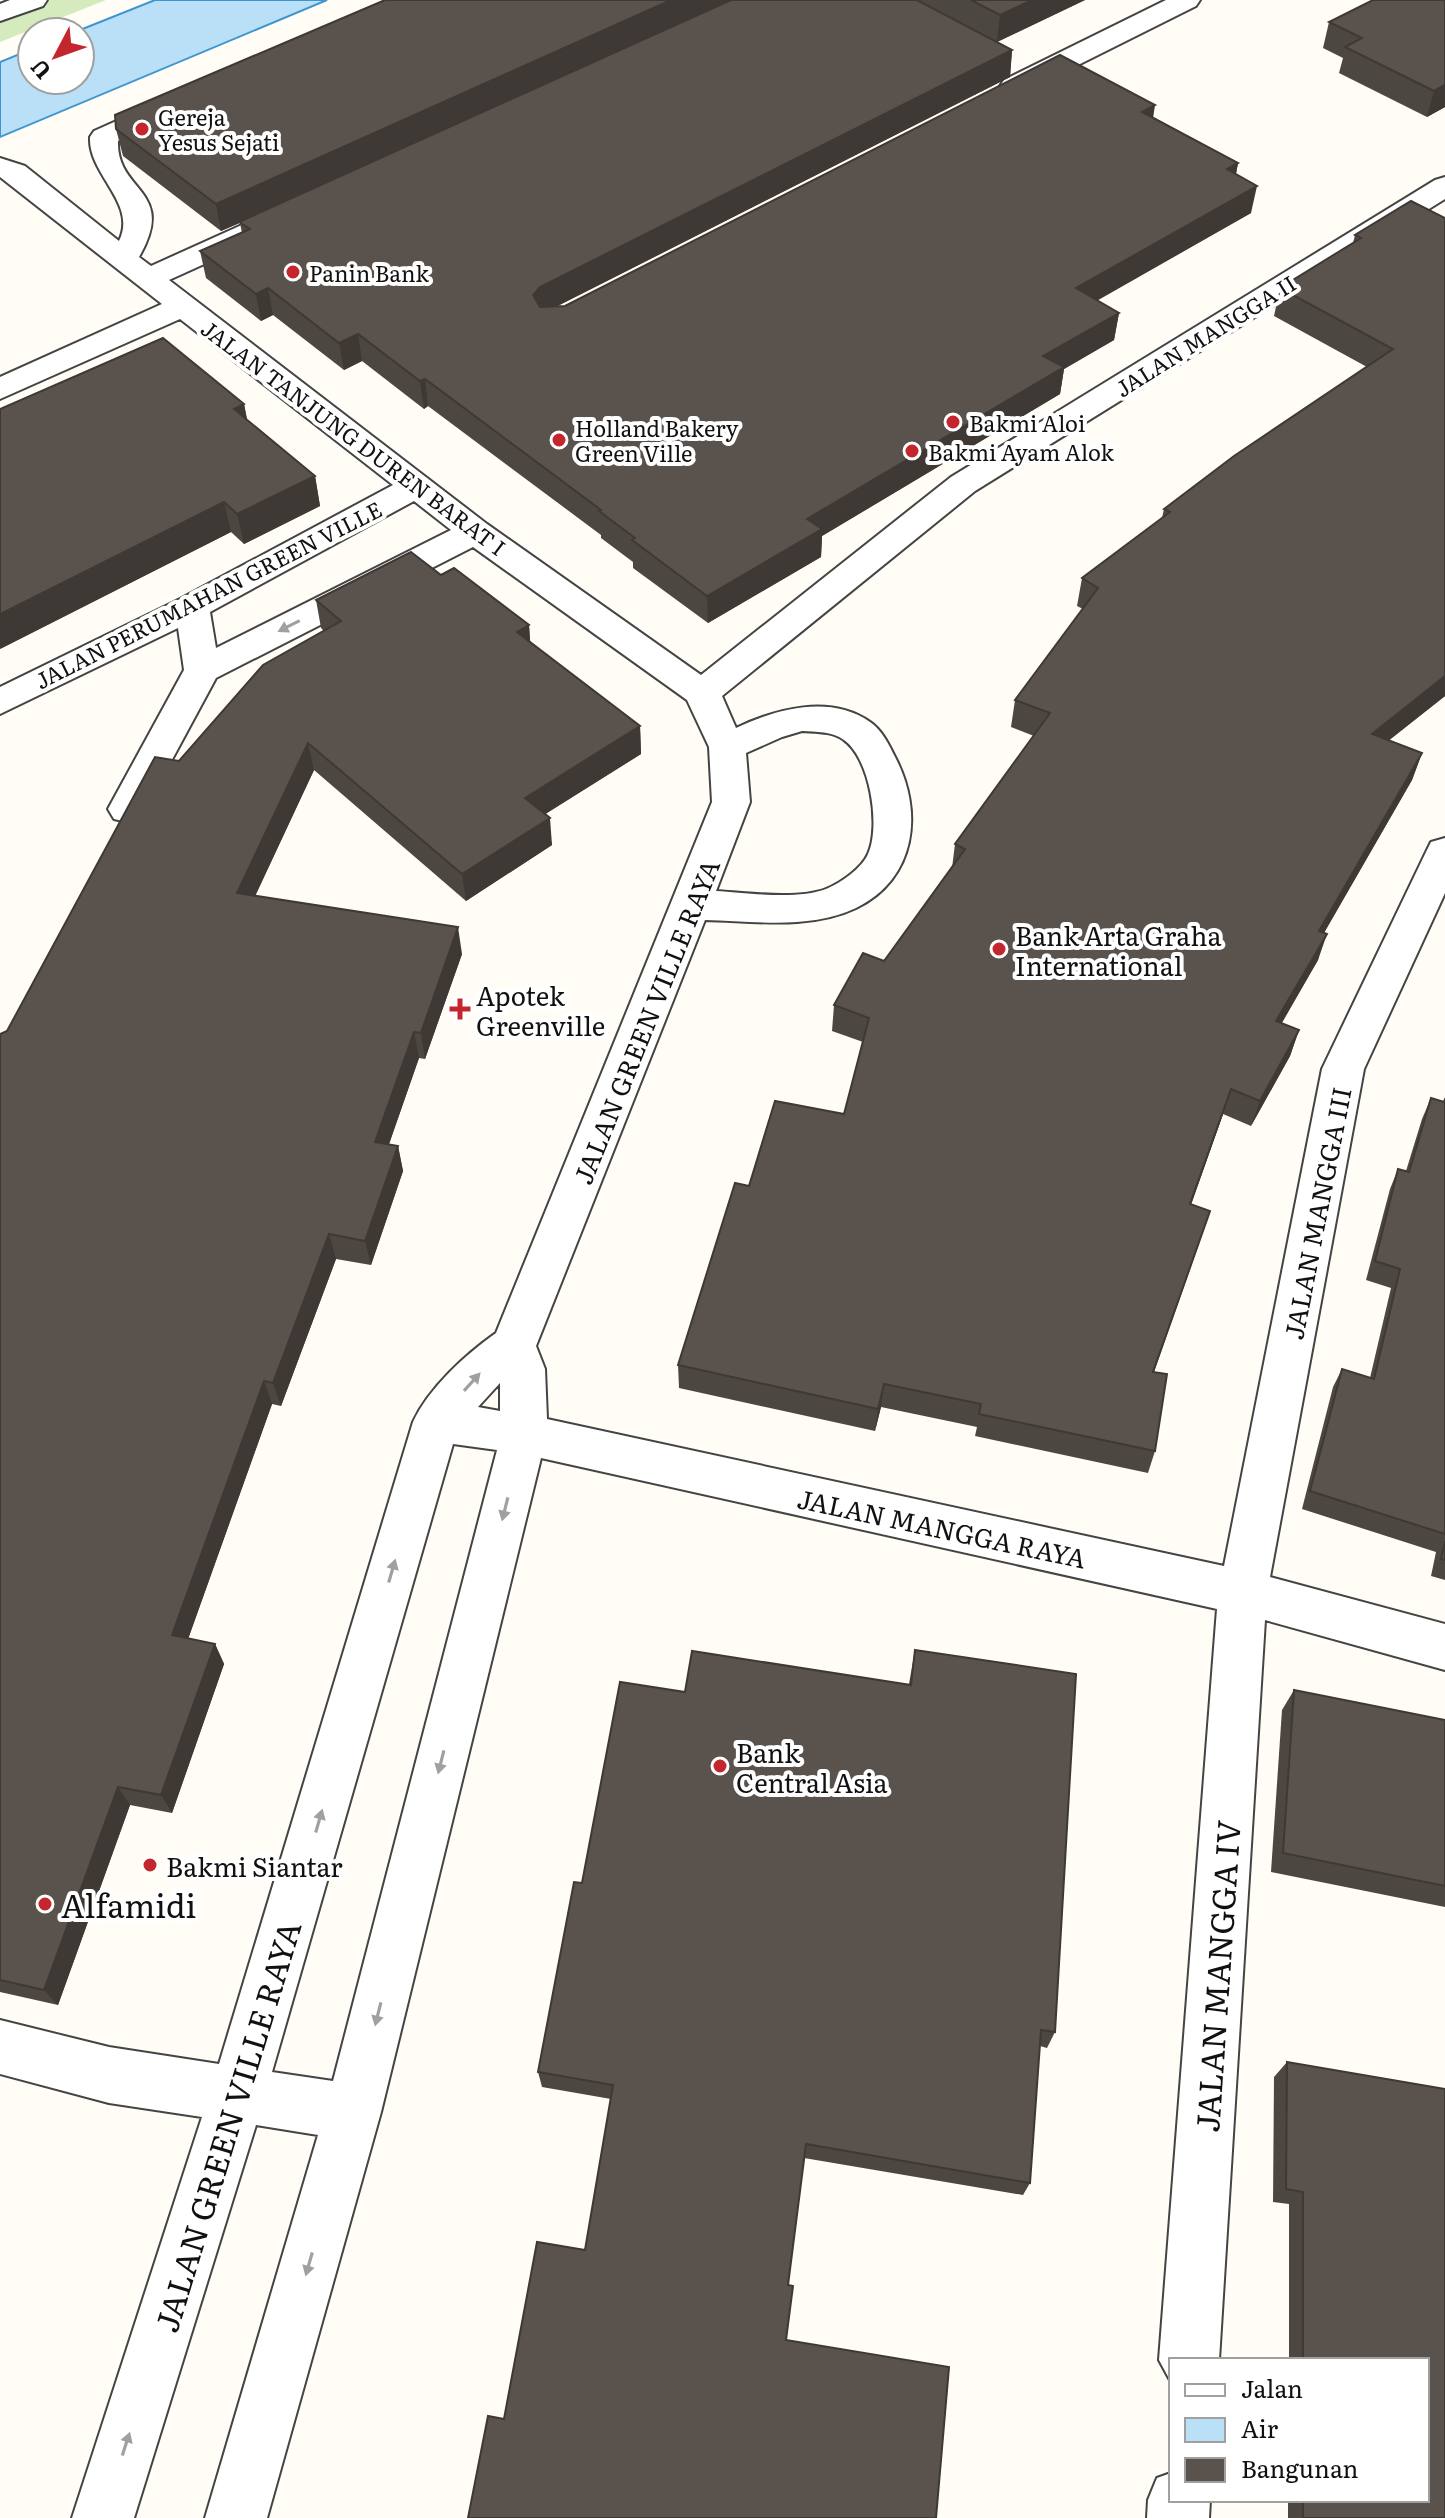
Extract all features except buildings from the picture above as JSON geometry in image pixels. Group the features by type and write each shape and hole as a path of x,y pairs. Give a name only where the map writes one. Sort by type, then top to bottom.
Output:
{"street":[{"path":"0,13 34,0"},
{"path":"995,96 1187,0"},
{"path":"1009,62 1035,76"},
{"path":"195,94 114,129 104,137 104,153 134,208 139,229 135,268 275,221"},
{"name":"JALAN TANJUNG DUREN BARAT I","path":"7,163 183,306 204,338 417,486 475,532 702,693"},
{"name":"JALAN MANGGA II","path":"702,693 963,484 1445,186"},
{"path":"0,389 183,306"},
{"name":"JALAN PERUMAHAN GREEN VILLE","path":"0,702 192,607 417,486"},
{"path":"112,836 202,670 475,532"},
{"path":"192,607 202,670"},
{"name":"JALAN GREEN VILLE RAYA","path":"103,2518 237,2096 436,1422 489,1363 513,1346 694,905 731,802 727,747 702,693"},
{"path":"694,905 803,907 838,900 870,879 886,859 894,819 880,766 863,735 840,723 810,718 779,725 727,747"},
{"name":"JALAN MANGGA III","path":"1243,1592 1343,1069 1445,852"},
{"path":"236,2518 353,2112 524,1434 522,1369 513,1346"},
{"name":"JALAN MANGGA RAYA","path":"436,1422 524,1434 1243,1592 1445,1647"},
{"name":"JALAN MANGGA IV","path":"1189,2358 1243,1592"},
{"path":"0,2047 109,2075 353,2112"}],"green space":[{"path":"51,0 106,0 66,16 16,16 16,36 0,42 0,20"}],"water":[{"path":"155,0 327,0 0,137 0,62 16,56 16,96 96,96 96,24"}],"place":[{"name":"Gereja Yesus Sejati","path":"142,129"},
{"name":"Panin Bank","path":"293,272"},
{"name":"Bakmi Aloi","path":"953,422"},
{"name":"Holland Bakery Green Ville","path":"559,440"},
{"name":"Bakmi Ayam Alok","path":"912,451"},
{"name":"Bank Arta Graha International","path":"999,949"},
{"name":"Apotek Greenville","path":"460,1009"},
{"name":"Bank Central Asia","path":"720,1766"},
{"name":"Bakmi Siantar","path":"150,1865"},
{"name":"Alfamidi","path":"45,1904"}]}
